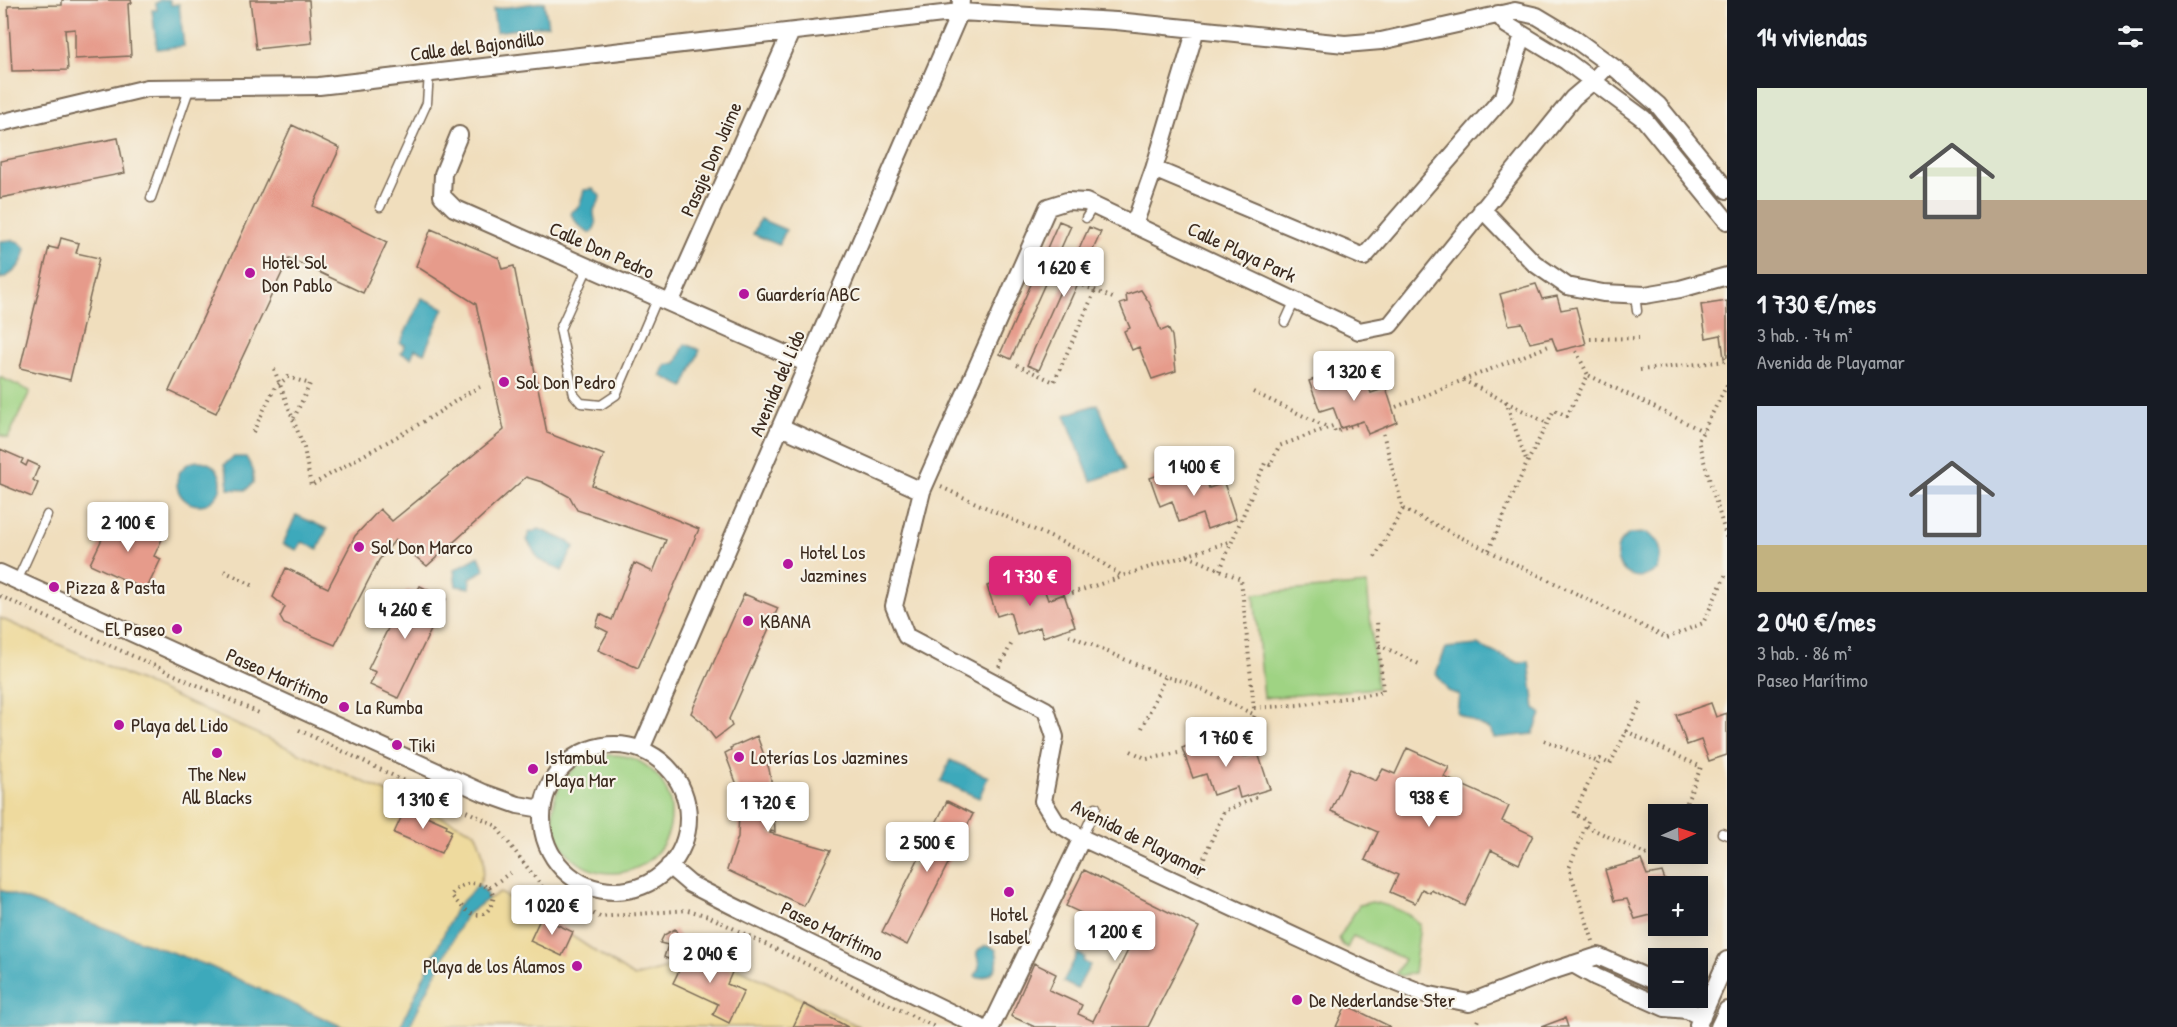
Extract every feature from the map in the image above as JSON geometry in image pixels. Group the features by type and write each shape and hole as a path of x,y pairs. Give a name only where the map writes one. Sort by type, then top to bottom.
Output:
{"street":[{"name":"Calle del Bajondillo","path":"0,123 147,88 319,86 791,32 961,6 1345,44 1381,41 1500,7 1537,16 1572,37 1609,64 1658,105 1727,190"},
{"name":"Avenida del Lido","path":"641,749 961,6"},
{"path":"1500,7 1507,25 1566,61 1644,119 1727,221"},
{"path":"1134,225 1154,169 1196,29"},
{"name":"Pasaje Don Jaime","path":"664,300 791,32"},
{"path":"1154,169 1364,257 1504,96 1523,35"},
{"name":"Calle Playa Park","path":"922,491 1048,207 1066,201 1086,202 1090,212 1134,225 1359,331 1390,325 1573,98 1609,64"},
{"name":"Calle Don Pedro","path":"459,135 442,174 442,196 454,208 808,364"},
{"path":"1482,209 1534,263 1568,286 1636,303 1645,295 1680,289 1727,276"},
{"path":"781,427 922,491"},
{"name":"Avenida de Playamar","path":"922,491 894,606 906,636 1046,710 1055,737 1043,801 1056,822 1082,838 1380,976 1425,994 1469,1003 1598,956"},
{"name":"Paseo Marítimo","path":"0,573 484,793 518,805 542,809"},
{"path":"602,745 628,745 641,749 668,767 679,782 686,800 688,820 685,839 669,867 653,880 633,889 600,890 579,883 562,869 549,851 542,831 544,796 557,772 577,754 602,745"},
{"path":"991,1027 1082,838"},
{"name":"Paseo Marítimo","path":"669,867 690,884 980,1027"},
{"path":"1598,956 1648,978"},
{"path":"1691,1013 1727,960"},
{"path":"1573,964 1596,976 1648,996"},
{"path":"1719,1027 1727,1010"}],"lane":[{"path":"380,207 427,103 429,73"},
{"path":"151,198 190,87"},
{"path":"588,267 560,329 574,395 581,403 602,405 616,395 664,300"},
{"path":"1285,322 1295,300"},
{"path":"17,581 47,515"},
{"path":"1082,838 1096,807"}],"path":[{"path":"1059,275 1066,278"},
{"path":"1078,284 1115,299"},
{"path":"1017,365 1054,382 1095,291"},
{"path":"1590,339 1639,338"},
{"path":"1396,406 1551,345"},
{"path":"1576,351 1588,375 1703,431"},
{"path":"1640,370 1727,361"},
{"path":"274,369 304,448 311,486 480,387"},
{"path":"1490,550 1527,463 1554,410 1567,416 1588,375"},
{"path":"253,432 279,382 288,377 310,384 294,419"},
{"path":"1463,380 1547,423"},
{"path":"1727,385 1698,441 1727,539"},
{"path":"1253,392 1328,428"},
{"path":"1506,401 1527,463"},
{"path":"1220,570 1265,463 1270,465 1279,446 1333,426 1335,432 1358,424"},
{"path":"1375,557 1403,509 1383,433"},
{"path":"958,495 1090,555 1122,576"},
{"path":"1403,509 1668,638 1702,623 1727,572"},
{"path":"1072,593 1232,542"},
{"path":"1187,556 1240,579 1255,715 1242,743"},
{"path":"224,571 254,586"},
{"path":"0,596 268,717"},
{"path":"1254,708 1299,705 1383,692 1377,621"},
{"path":"1069,635 1165,677 1184,681 1255,715"},
{"path":"1002,662 1013,641"},
{"path":"1379,645 1419,664"},
{"path":"1142,728 1165,677"},
{"path":"1598,956 1569,868 1588,821 1574,814 1598,762 1600,759 1610,764 1641,703"},
{"path":"290,726 495,825 546,892 600,916 688,910 708,916 934,1027"},
{"path":"1626,731 1701,767 1686,804"},
{"path":"1544,740 1598,762"},
{"path":"1131,751 1147,759 1178,753"},
{"path":"1204,858 1224,811 1258,797"},
{"path":"1586,826 1648,855"},
{"path":"489,888 511,872"},
{"path":"480,883 489,888 494,896 492,905 487,913 480,916 474,915 451,895 459,886 480,883"},
{"path":"1475,1027 1480,1015"}],"green space":[{"path":"0,377 30,391 8,438 0,435"},
{"path":"1367,584 1377,688 1264,698 1254,594"},
{"path":"612,755 634,760 654,772 666,792 671,814 666,836 654,856 634,868 612,873 590,868 570,856 558,836 553,814 558,792 570,772 590,760"},
{"path":"1372,902 1398,910 1420,924 1414,973 1402,976 1396,974 1404,959 1353,936 1347,948 1342,944 1339,938 1359,905"}],"sand":[{"name":"Playa del Lido","path":"0,618 475,832 484,859 483,872 478,885 485,891 488,899 500,893 531,909 634,977 713,956 860,1027 343,1027 209,966 0,890"}],"water":[{"path":"160,0 170,0 171,5 179,4 184,46 157,49 152,10 157,10 156,3"},
{"path":"544,2 548,25 496,32 493,9"},
{"path":"593,189 600,196 594,209 596,224 590,233 578,224 571,212 579,207 584,190"},
{"path":"760,219 786,230 779,245 753,234"},
{"path":"0,241 19,242 26,249 25,254 14,271 0,279"},
{"path":"422,298 444,308 424,353 415,349 411,358 401,353 405,345 400,343"},
{"path":"685,344 700,350 684,387 661,376 666,365 676,363"},
{"path":"1098,404 1125,470 1091,481 1065,415"},
{"path":"233,457 246,457 253,470 253,483 246,490 228,489 228,477 224,465"},
{"path":"199,461 208,462 215,467 220,474 220,492 215,499 208,504 199,505 190,504 183,499 178,492 177,483 178,474 183,467 190,462"},
{"path":"296,515 327,529 318,549 302,542 297,550 283,544"},
{"path":"539,529 569,542 574,547 562,571 539,560 527,540 529,533"},
{"path":"1647,533 1659,543 1661,554 1658,570 1643,577 1629,574 1618,562 1619,544 1629,534"},
{"path":"479,556 485,570 470,578 470,588 456,586 454,570"},
{"path":"1477,645 1519,663 1529,661 1535,709 1541,714 1533,734 1494,738 1490,730 1457,713 1459,695 1448,691 1436,673 1446,648"},
{"path":"950,760 988,777 979,798 941,781"},
{"path":"478,885 485,891 488,899 465,916 409,1027 400,1027 456,908"},
{"path":"0,890 209,966 343,1027 0,1027"},
{"path":"985,946 996,950 998,961 992,972 978,978 975,976 979,969 977,953"},
{"path":"1078,953 1085,957 1083,961 1090,965 1077,989 1063,982"}],"building":[{"path":"62,0 131,0 132,3 128,4 131,56 75,59 75,29 65,30 68,70 12,71 8,6 62,5"},
{"path":"250,0 309,0 312,43 256,49"},
{"path":"292,125 340,148 313,206 387,242 363,293 289,258 216,413 169,391"},
{"path":"118,138 125,173 0,198 0,161"},
{"path":"1059,221 1071,226 1011,359 1000,354"},
{"path":"1089,227 1101,232 1039,370 1027,365"},
{"path":"431,229 499,258 502,269 514,266 547,433 604,455 592,485 699,529 638,668 598,650 608,632 596,626 600,614 612,620 634,563 653,572 666,540 577,510 570,497 542,482 526,477 427,566 395,540 379,560 335,645 284,624 280,617 285,607 273,597 286,568 328,588 355,536 380,509 392,521 504,430 476,304 416,266"},
{"path":"61,238 79,243 76,253 99,258 70,380 20,368 49,247 58,249"},
{"path":"1536,284 1542,299 1557,296 1561,310 1576,307 1586,344 1557,351 1552,338 1530,343 1522,323 1509,325 1500,294"},
{"path":"1141,290 1149,302 1161,331 1168,328 1172,336 1176,371 1152,379 1139,347 1132,350 1124,331 1130,328 1120,304 1127,302 1126,295"},
{"path":"1727,301 1727,357 1724,358 1721,335 1706,338 1701,305"},
{"path":"1344,369 1349,383 1365,378 1371,393 1386,388 1397,422 1368,434 1363,421 1341,428 1333,407 1320,411 1309,381"},
{"path":"0,449 23,459 21,463 26,466 28,461 39,466 33,480 38,483 32,497 0,484"},
{"path":"1183,466 1188,479 1204,474 1209,488 1224,483 1236,519 1207,529 1202,514 1179,522 1172,501 1160,506 1150,478"},
{"path":"113,516 162,539 154,556 161,559 146,590 90,564"},
{"path":"1023,574 1028,591 1043,586 1048,600 1064,594 1075,626 1043,637 1040,627 1017,635 1010,612 997,616 987,586"},
{"path":"420,586 446,599 398,698 370,685 376,672 368,669 407,590 416,593"},
{"path":"744,594 778,608 729,719 732,726 715,739 702,722 691,713"},
{"path":"1711,703 1716,717 1727,713 1727,755 1709,761 1701,740 1687,745 1676,715"},
{"path":"1219,735 1225,752 1241,746 1244,757 1258,753 1270,789 1240,798 1237,787 1213,795 1206,774 1193,778 1182,748"},
{"path":"757,736 769,769 773,792 775,832 770,833 831,850 804,906 727,870 738,837 739,810 737,785 725,753 731,750 730,748"},
{"path":"1407,748 1449,767 1444,777 1509,806 1502,821 1533,835 1519,864 1491,850 1465,906 1431,890 1430,893 1422,889 1415,903 1390,892 1398,875 1365,860 1378,832 1331,811 1350,769 1376,781 1383,769 1395,774"},
{"path":"947,801 973,814 907,945 882,932"},
{"path":"406,807 447,825 446,828 452,831 441,853 394,833"},
{"path":"1641,860 1647,875 1662,872 1663,876 1648,876 1648,916 1635,919 1627,899 1614,901 1605,870"},
{"path":"1084,870 1199,927 1148,1027 1035,1027 1011,1016 1034,963 1056,974 1049,990 1082,1005 1078,1014 1093,1021 1134,938 1066,906"},
{"path":"541,917 573,932 562,956 530,941"},
{"path":"675,929 683,944 668,959 664,957 668,945 660,943 664,935"},
{"path":"689,950 733,970 727,984 744,991 729,1023 713,1015 718,1004 673,983"},
{"path":"804,1004 848,1027 793,1027"},
{"path":"1346,1005 1391,1027 1336,1027"},
{"path":"1565,1018 1568,1027 1541,1027"}],"place":[{"name":"Hotel Sol Don Pablo","path":"250,273"},
{"name":"Guardería ABC","path":"744,294"},
{"name":"Sol Don Pedro","path":"504,382"},
{"name":"Sol Don Marco","path":"359,547"},
{"name":"Hotel Los Jazmines","path":"788,564"},
{"name":"Pizza & Pasta","path":"54,587"},
{"name":"KBANA","path":"748,621"},
{"name":"El Paseo","path":"177,629"},
{"name":"La Rumba","path":"344,707"},
{"name":"Playa del Lido","path":"119,725"},
{"name":"Tiki","path":"397,745"},
{"name":"The New All Blacks","path":"217,753"},
{"name":"Loterías Los Jazmines","path":"739,757"},
{"name":"Istambul Playa Mar","path":"533,769"},
{"name":"Hotel Isabel","path":"1009,892"},
{"name":"Playa de los Álamos","path":"577,966"},
{"name":"De Nederlandse Ster","path":"1297,1000"}]}
